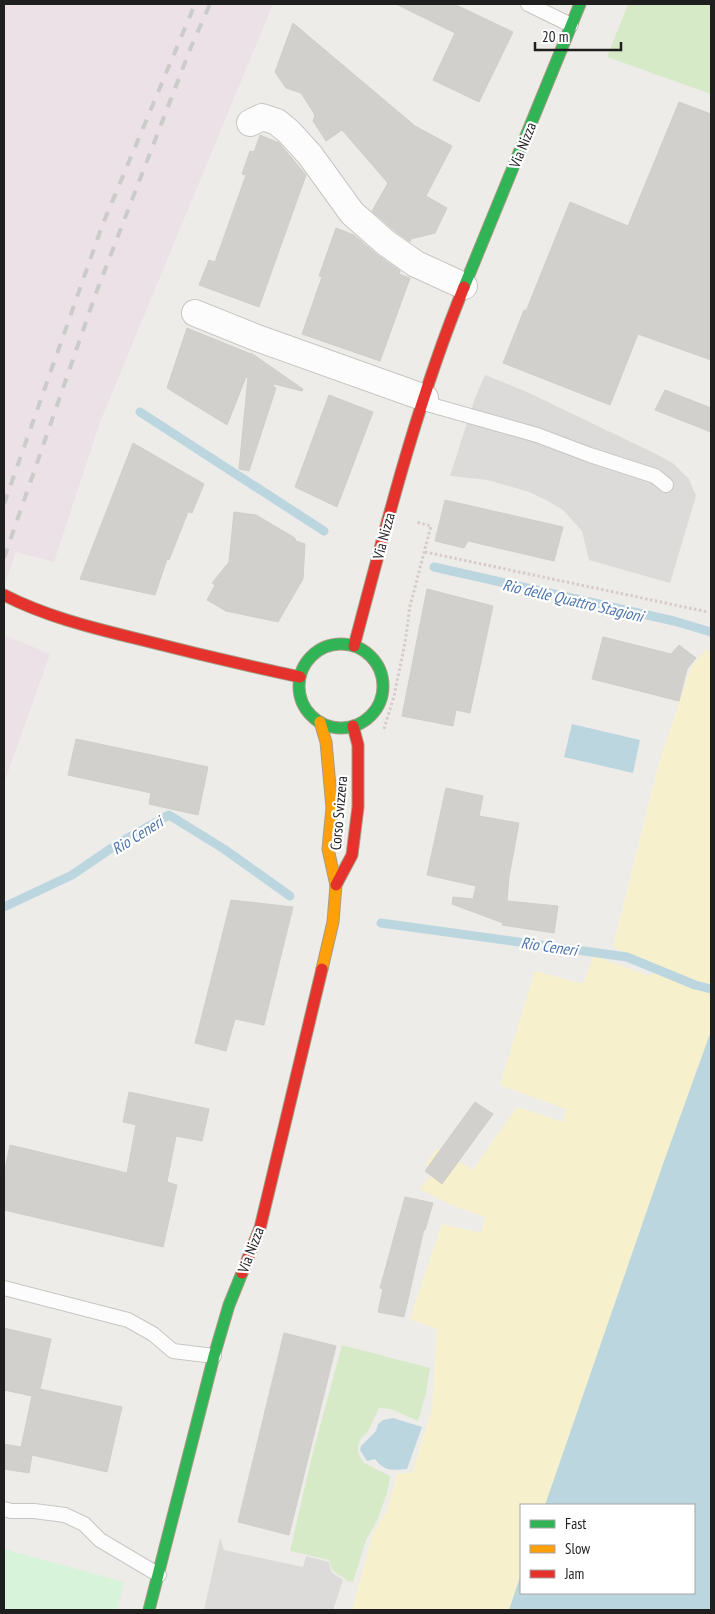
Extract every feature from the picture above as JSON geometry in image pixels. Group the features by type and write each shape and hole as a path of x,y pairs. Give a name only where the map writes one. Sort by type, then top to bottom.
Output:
{"main road":[{"name":"Via Nizza","path":"354,646 389,515 443,338 580,4"},
{"path":"4,595 25,606 79,624 203,656 300,677"},
{"path":"340,644 354,646 366,652 375,661 381,672 383,686 381,699 375,710 365,720 353,726 342,728 320,722 310,714 303,703 300,677 305,664 314,654 326,647 340,644"},
{"name":"Corso Svizzera","path":"320,722 326,742 332,808 328,849 336,885"},
{"name":"Corso Svizzera","path":"336,885 352,856 358,807 358,745 353,726"},
{"name":"Via Nizza","path":"149,1610 214,1356 229,1305 260,1228 270,1179 333,922 336,885"}],"street":[{"path":"250,123 262,117 277,122 310,155 352,212 386,242 416,264 464,286"},
{"path":"195,313 266,342 425,401"}],"lane":[{"path":"528,4 571,25"},
{"path":"425,401 537,435 655,476 666,485"},
{"path":"4,1288 128,1320 153,1334 173,1351 214,1356"},
{"path":"4,1509 65,1515 84,1524 100,1540 159,1575"}],"path":[{"path":"383,734 394,696 405,643 410,606 431,526"},
{"path":"424,552 708,612"}],"shaded area":[{"path":"4,4 273,4 100,422 54,562 16,552 4,586"},
{"path":"485,375 527,392 656,454 674,464 689,479 696,496 670,583 589,560 582,531 563,510 544,499 529,492 488,480 450,476 475,398"},
{"path":"4,635 50,654 4,783"},
{"path":"220,1538 224,1550 303,1567 306,1556 329,1562 331,1572 343,1580 333,1610 204,1610"}],"green space":[{"path":"628,4 711,4 711,94 607,57"},
{"path":"342,1345 430,1368 426,1393 418,1421 391,1409 379,1408 368,1431 360,1440 358,1453 364,1463 390,1476 387,1493 377,1521 366,1540 353,1582 348,1581 332,1570 329,1560 290,1551 312,1456"},
{"path":"4,1549 124,1582 117,1610 4,1610"}],"sand":[{"path":"705,650 711,652 711,1122 568,1504 520,1504 520,1594 532,1610 352,1610 373,1533 387,1511 398,1473 412,1473 432,1410 437,1329 410,1319 442,1224 481,1233 485,1217 454,1206 420,1189 435,1172 426,1164 437,1148 473,1170 517,1107 563,1122 566,1109 500,1085 535,971 583,984 594,956 650,976 657,965 613,947 659,763 691,668"}],"water":[{"path":"572,724 640,740 633,773 564,757"},
{"path":"711,1031 711,1610 509,1610 520,1577 520,1594 695,1594 695,1504 545,1504"},
{"path":"393,1418 422,1427 407,1469 389,1469 382,1466 375,1459 367,1461 360,1450 361,1446 376,1431 378,1424 383,1420"}],"building":[{"path":"396,4 454,4 513,32 479,102 433,80 455,33"},
{"path":"293,23 415,126 452,146 426,196 447,208 435,233 411,239 410,242 372,211 388,183 342,130 326,141 313,121 315,115 301,93 286,88 275,72"},
{"path":"679,102 711,114 711,360 638,334 610,405 503,363 570,202 628,226"},
{"path":"260,135 279,143 306,175 259,307 199,285 209,260 215,262 246,175 242,174 250,151 254,152"},
{"path":"336,228 354,235 400,271 399,274 410,278 380,361 302,334 322,277 319,276"},
{"path":"187,328 251,353 303,389 302,391 274,384 273,386 276,388 249,471 239,469 248,377 246,377 227,425 167,388"},
{"path":"665,390 711,408 711,432 655,410"},
{"path":"329,395 373,412 337,507 295,487"},
{"path":"133,443 204,484 192,513 188,512 169,560 167,559 155,595 80,579"},
{"path":"445,500 563,527 554,561 468,541 464,548 435,541"},
{"path":"234,512 256,515 295,538 296,541 305,544 303,579 278,622 226,611 207,600 215,585 212,583 229,562"},
{"path":"427,589 493,606 470,713 456,710 453,726 402,716"},
{"path":"603,637 671,654 679,645 696,658 687,669 679,701 592,679"},
{"path":"76,739 208,767 198,815 149,804 151,793 68,775"},
{"path":"446,788 483,796 479,816 519,823 509,877 507,901 558,906 554,933 502,925 503,923 452,904 453,897 473,899 476,886 427,875"},
{"path":"231,900 293,907 264,1025 235,1019 226,1051 195,1043"},
{"path":"129,1092 209,1109 202,1141 176,1136 167,1182 177,1185 163,1247 4,1210 4,1173 10,1145 127,1173 136,1125 123,1122"},
{"path":"475,1102 493,1114 442,1184 425,1171"},
{"path":"405,1197 433,1203 424,1229 404,1317 378,1312 383,1289 380,1288"},
{"path":"4,1328 51,1339 40,1389 122,1407 107,1472 32,1455 29,1473 4,1469 4,1444 21,1447 32,1396 4,1390"},
{"path":"284,1333 336,1346 289,1535 238,1522"}],"waterway":[{"name":"Rio delle Quattro Stagioni","path":"140,412 324,531"},
{"name":"Rio delle Quattro Stagioni","path":"434,567 674,621 711,632"},
{"name":"Rio Ceneri","path":"4,907 72,875 119,843 169,815 224,849 290,896"},
{"name":"Rio Ceneri","path":"381,923 627,957 695,985 711,989"}],"railway":[{"path":"4,504 102,226 195,4"},
{"path":"4,558 96,293 191,47 210,4"}],"traffic: fast":[{"path":"464,287 580,4"},
{"path":"341,644 364,651 376,663 383,686 376,709 364,721 341,728 318,721 306,709 299,686 306,663 318,651 341,644"},
{"path":"149,1610 214,1356 229,1305 242,1273"}],"traffic: slow":[{"path":"320,722 326,742 332,808 328,849 336,885 333,922 322,969"}],"traffic: jam":[{"path":"354,646 390,510 417,419 431,375 464,287"},
{"path":"4,595 35,609 84,625 300,677"},
{"path":"336,885 352,855 358,807 358,745 353,726"},
{"path":"242,1273 260,1228 322,969"}]}
